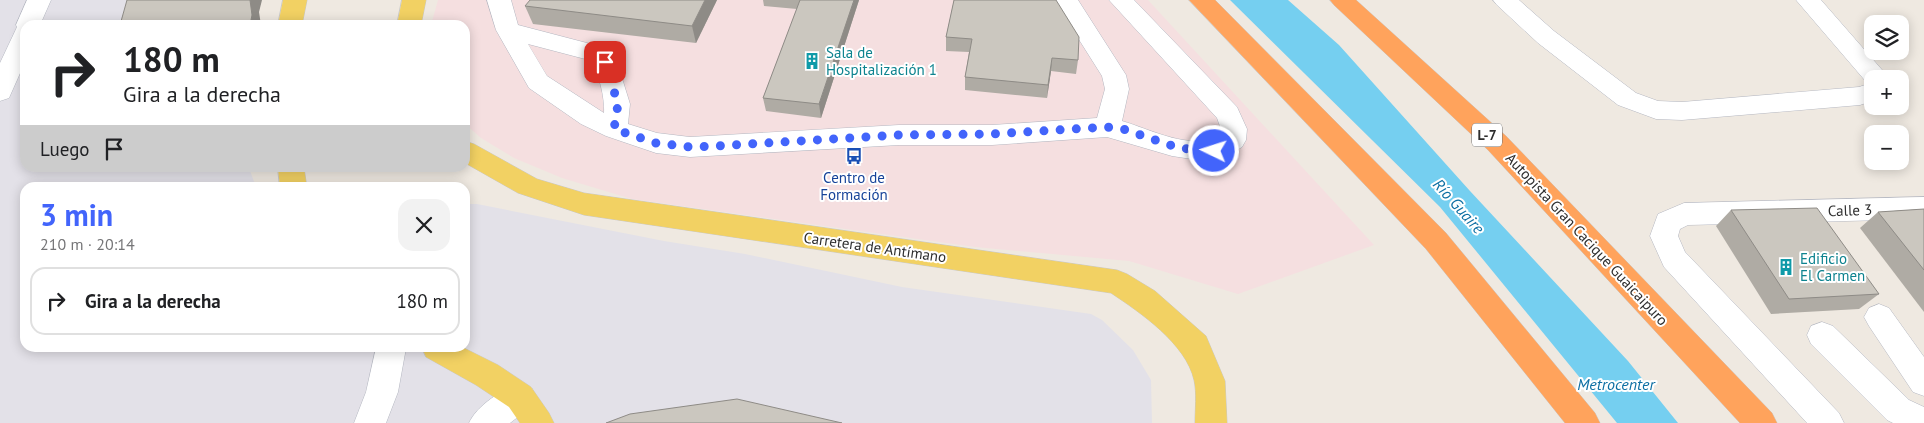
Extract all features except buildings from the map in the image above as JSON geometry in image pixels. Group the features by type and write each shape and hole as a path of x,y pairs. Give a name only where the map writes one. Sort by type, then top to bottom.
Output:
{"highway":[{"path":"1201,0 1436,241 1584,423"},
{"name":"Autopista Gran Cacique Guaicaipuro","path":"1342,0 1497,144 1761,423"}],"main road":[{"path":"291,20 296,0"},
{"path":"410,20 414,0"},
{"name":"Carretera de Antímano","path":"470,154 528,186 584,204 1117,282 1145,300 1195,345 1210,380 1211,423"},
{"path":"444,352 487,375 520,397 538,423"}],"street":[{"path":"30,20 39,0"},
{"path":"499,0 508,30 538,82 590,117 614,129 656,143 690,147 899,135 992,134 1107,127 1123,129 1179,148 1214,151 1224,148 1233,140 1234,129 1228,114 1121,0"},
{"path":"1066,0 1114,75 1117,89 1107,127"},
{"path":"1505,0 1546,37 1626,99 1656,110 1682,111 1864,95"},
{"path":"1808,0 1870,70"},
{"path":"508,30 578,47 597,54 605,62 618,104 614,129"},
{"path":"0,92 20,45"},
{"name":"Calle 3","path":"1828,423 1674,260 1664,236 1668,222 1684,214 1924,208"},
{"path":"1878,317 1924,382"},
{"path":"1822,335 1898,410 1924,423"},
{"path":"370,423 382,392 390,352"},
{"path":"485,423 520,397"}],"shaded area":[{"path":"0,0 248,0 246,20 20,20 20,172 250,172 254,182 20,182 20,352 470,352 470,204 477,204 664,241 745,254 902,287 1091,314 1102,320 1133,350 1151,380 1152,423 0,423"},
{"path":"438,0 1148,0 1374,245 1238,294 1129,261 975,247 632,199 562,178 514,158 481,138 470,128 470,20 432,20"}],"water":[{"name":"Metrocenter","path":"1230,0 1288,0 1339,45 1470,191 1628,361 1678,423 1617,423 1440,207"}],"place":[{"name":"Sala de Hospitalización 1","path":"812,61"},
{"name":"Centro de Formación","path":"854,156"},
{"name":"Edificio El Carmen","path":"1786,267"}],"route":[{"path":"605,62 618,104 614,129 656,143 690,147 899,135 992,134 1107,127 1123,129 1179,148 1214,151"}],"water label":[{"name":"Río Guaire","path":"1459,206"}]}
